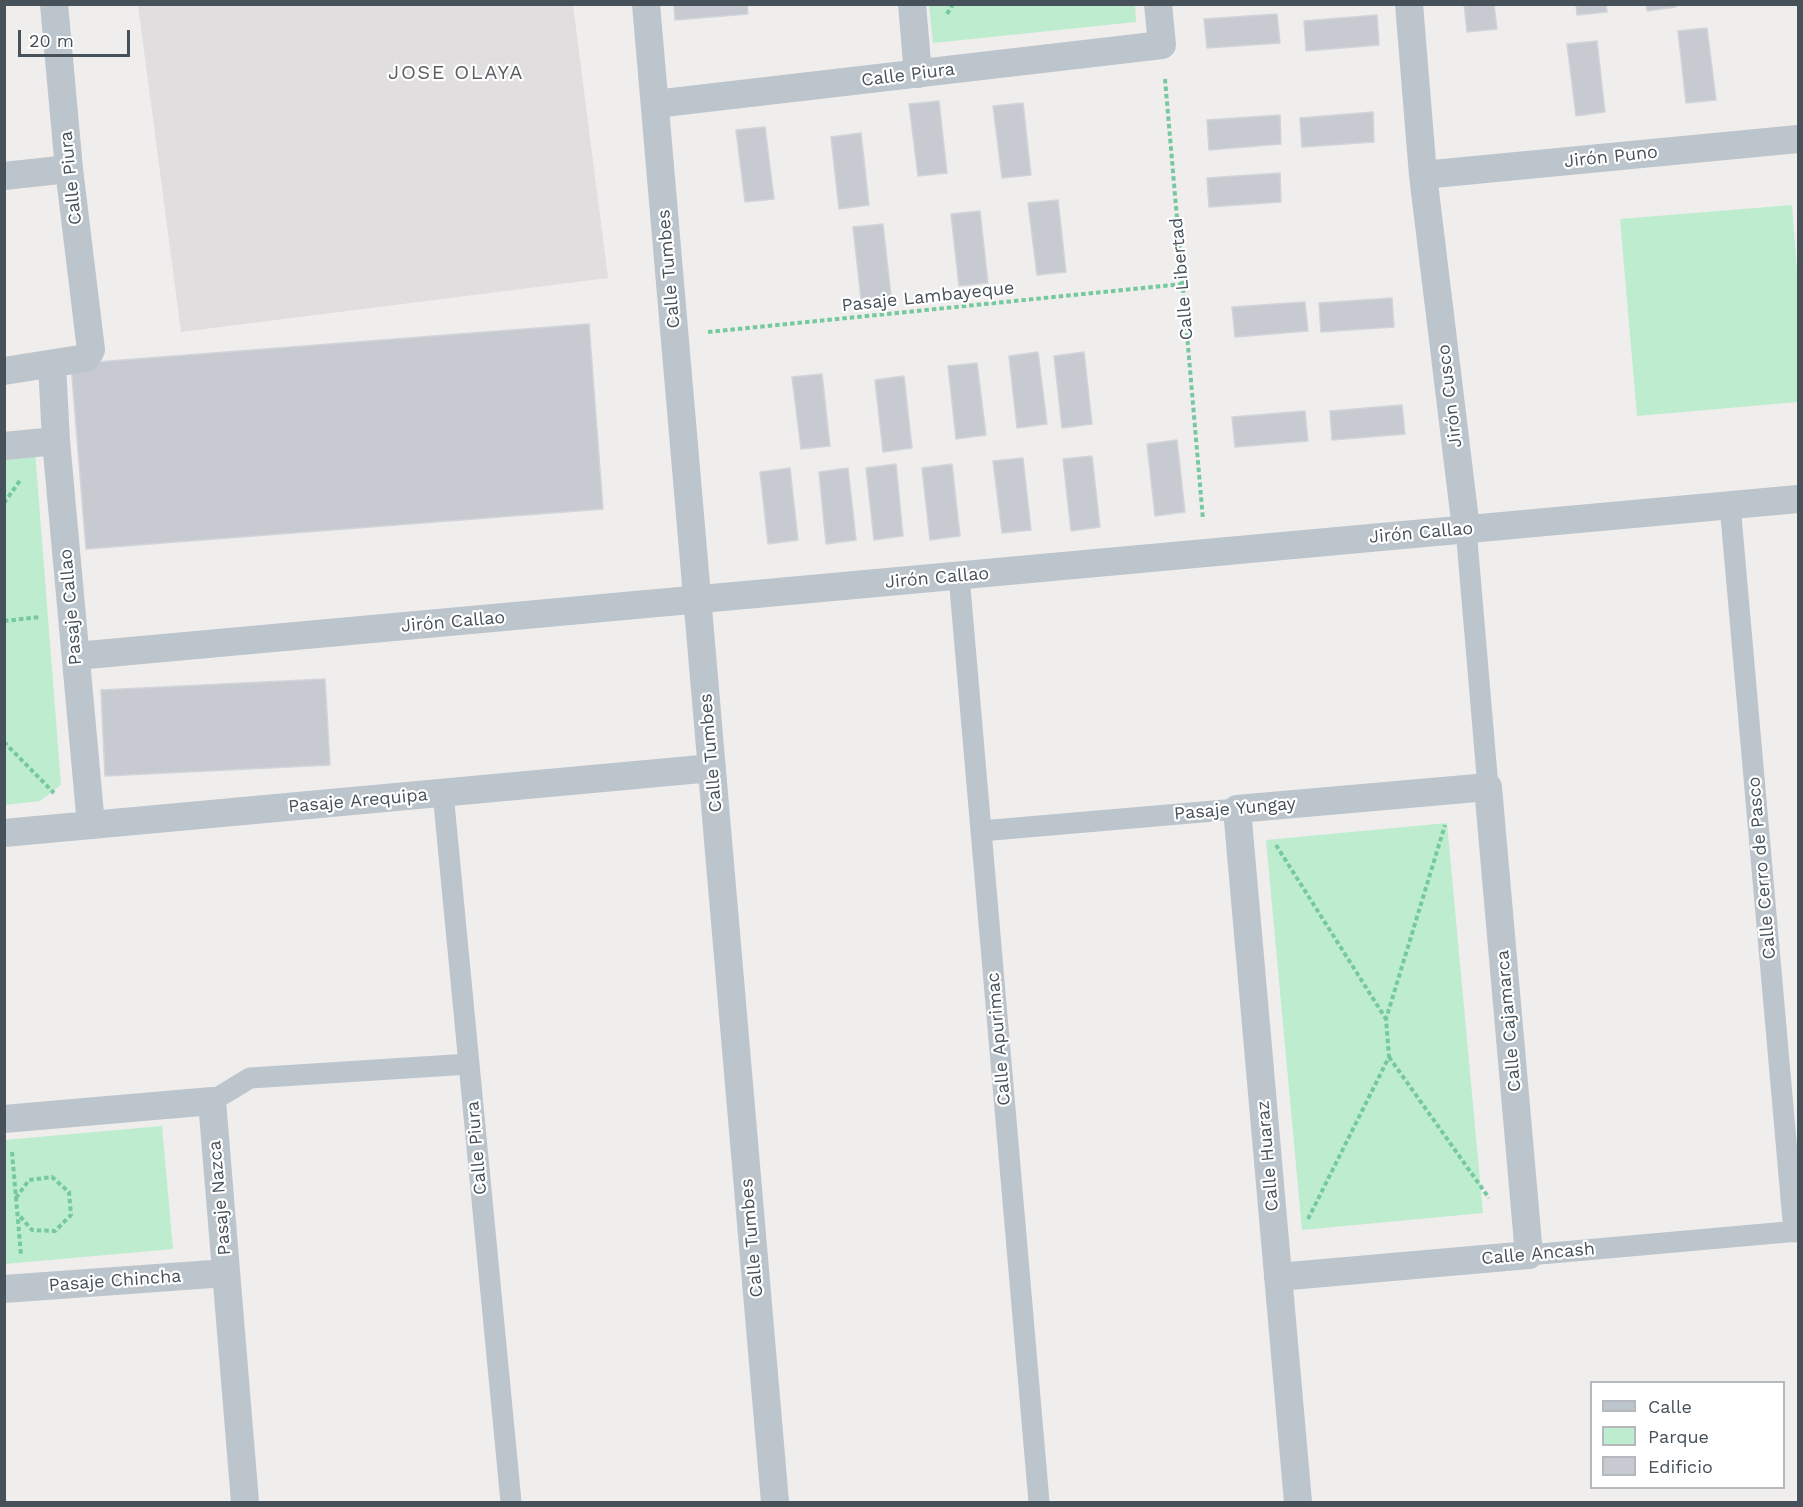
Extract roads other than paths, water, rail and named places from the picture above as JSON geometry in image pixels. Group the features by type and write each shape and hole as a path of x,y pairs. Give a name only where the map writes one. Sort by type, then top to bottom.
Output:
{"street":[{"name":"Calle Piura","path":"52,364 86,358 91,350 69,169 54,4"},
{"name":"Calle Tumbes","path":"646,4 775,1503"},
{"path":"912,4 918,74"},
{"name":"Calle Piura","path":"655,104 1162,45 1158,4"},
{"name":"Jirón Cusco","path":"1409,4 1423,175 1466,529 1488,787"},
{"name":"Jirón Puno","path":"1423,175 1798,139"},
{"path":"4,176 69,169"},
{"path":"4,371 52,364 56,441 4,446"},
{"name":"Pasaje Callao","path":"56,441 90,825"},
{"name":"Jirón Callao","path":"76,656 1798,499"},
{"name":"Calle Cerro de Pasco","path":"1730,505 1796,1232"},
{"name":"Calle Apurimac","path":"958,576 1040,1503"},
{"name":"Pasaje Arequipa","path":"4,833 712,768"},
{"name":"Pasaje Yungay","path":"981,831 1488,787"},
{"name":"Calle Cajamarca","path":"1488,787 1529,1255"},
{"name":"Calle Piura","path":"443,793 511,1503"},
{"name":"Calle Huaraz","path":"1245,808 1278,1277 1298,1503"},
{"path":"7,1118 212,1101 250,1078 469,1064"},
{"name":"Pasaje Nazca","path":"212,1101 245,1503"},
{"name":"Calle Ancash","path":"1278,1277 1796,1232"},
{"name":"Pasaje Chincha","path":"14,1288 226,1273"}],"district":[{"name":"JOSE OLAYA","path":"456,73"}]}
